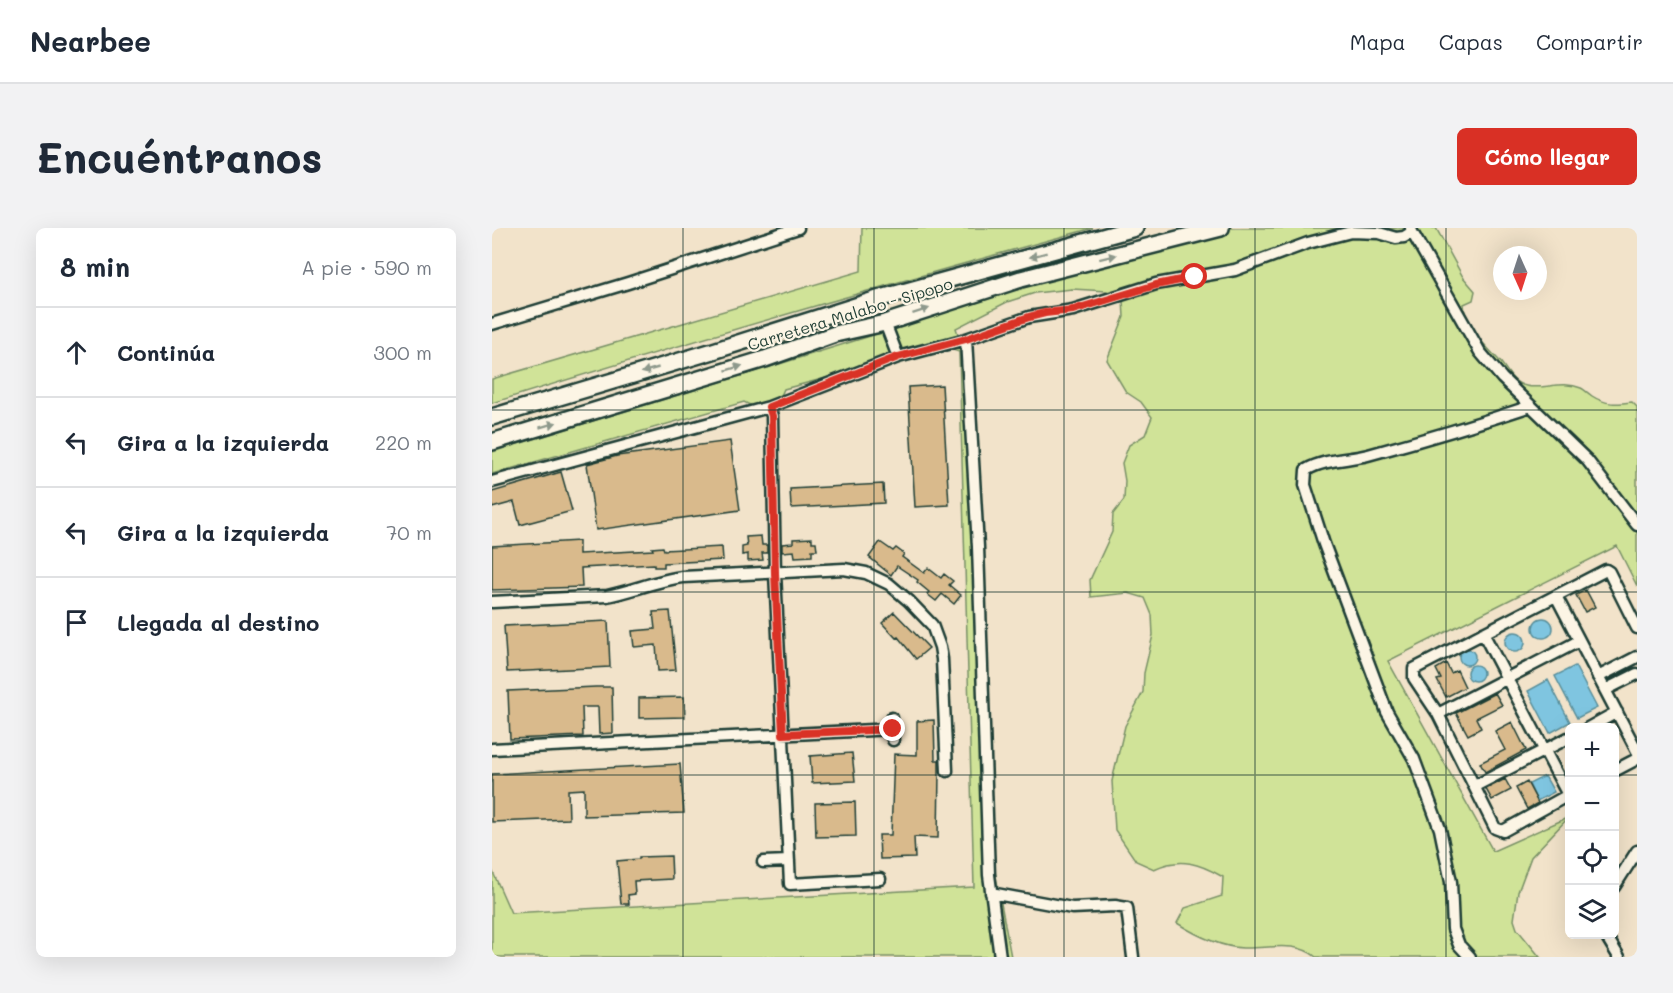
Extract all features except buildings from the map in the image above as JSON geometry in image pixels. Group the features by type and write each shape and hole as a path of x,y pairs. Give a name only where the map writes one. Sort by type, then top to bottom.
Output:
{"highway":[{"name":"Carretera Malabo - Sipopo","path":"492,417 881,298 1135,228"},
{"name":"Carretera Malabo - Sipopo","path":"492,442 765,359 835,334 885,323 1021,279 1221,228"}],"street":[{"path":"492,324 798,228"},
{"path":"492,482 769,407 898,357 966,339 1029,317 1073,310 1156,285 1235,270 1298,246 1351,232 1378,233 1396,238 1404,237 1411,230 1480,352 1502,378 1587,460 1637,525"},
{"path":"885,323 898,357"},
{"path":"966,339 978,547 989,875 1000,957"},
{"path":"1470,957 1459,945 1453,929 1451,882 1440,829 1414,759 1387,712 1324,544 1305,485 1306,470 1314,465 1364,456 1458,431 1531,406"},
{"path":"769,407 772,416 775,573 790,884 880,879"},
{"path":"492,602 597,597 624,593 668,579 843,569 866,573 889,584 932,625 940,647 947,771"},
{"path":"1565,797 1503,831 1495,828 1438,714 1414,678 1414,669 1606,570 1637,628"},
{"path":"1556,596 1637,751"},
{"path":"1483,633 1565,788"},
{"path":"1438,714 1579,641"},
{"path":"1598,677 1637,657"},
{"path":"1605,690 1637,674"},
{"path":"1597,723 1617,712"},
{"path":"492,748 783,734 893,723 893,740"},
{"path":"1475,786 1565,739"},
{"path":"1619,768 1637,759"},
{"path":"1615,885 1637,851"},
{"path":"763,862 789,861"},
{"path":"992,893 1072,909 1115,906 1128,908 1133,957"},
{"path":"1608,939 1619,957"}],"green space":[{"path":"862,228 1093,228 791,313 492,403 492,379 861,271"},
{"path":"1201,228 1436,228 1463,277 1475,291 1473,300 1464,304 1467,320 1480,340 1517,382 1533,387 1574,386 1602,401 1632,402 1637,407 1637,586 1617,546 1388,661 1493,851 1565,819 1531,857 1518,892 1514,920 1517,929 1540,957 1316,957 1291,947 1243,948 1217,943 1177,923 1185,908 1222,896 1223,877 1190,863 1173,863 1154,869 1136,861 1115,830 1112,781 1125,726 1143,692 1144,673 1153,635 1152,615 1145,598 1128,593 1091,597 1090,580 1112,532 1113,514 1124,500 1125,481 1122,463 1129,445 1145,435 1152,417 1141,402 1126,392 1107,360 1124,317 1123,300 1107,291 1072,289 1035,293 1007,302 956,328 971,372 979,498 995,871 1011,957 492,957 492,870 511,913 974,887 959,352 945,347 784,389 772,416 744,402 492,474 492,452 867,337"}],"water":[{"path":"1543,618 1550,621 1553,628 1550,635 1543,638 1536,635 1533,628 1536,621"},
{"path":"1515,632 1522,635 1525,642 1522,649 1515,652 1508,649 1505,642 1508,635"},
{"path":"1467,649 1475,657 1467,665 1459,657"},
{"path":"1475,665 1483,673 1475,681 1467,673"},
{"path":"1575,666 1597,708 1577,718 1555,676"},
{"path":"1548,680 1570,722 1550,733 1528,691"},
{"path":"1545,776 1554,792 1537,801 1529,784"}],"route":[{"path":"893,729 783,734 775,573 772,416 769,407 898,357 966,339 1029,317 1073,310 1156,285 1195,277"}]}
